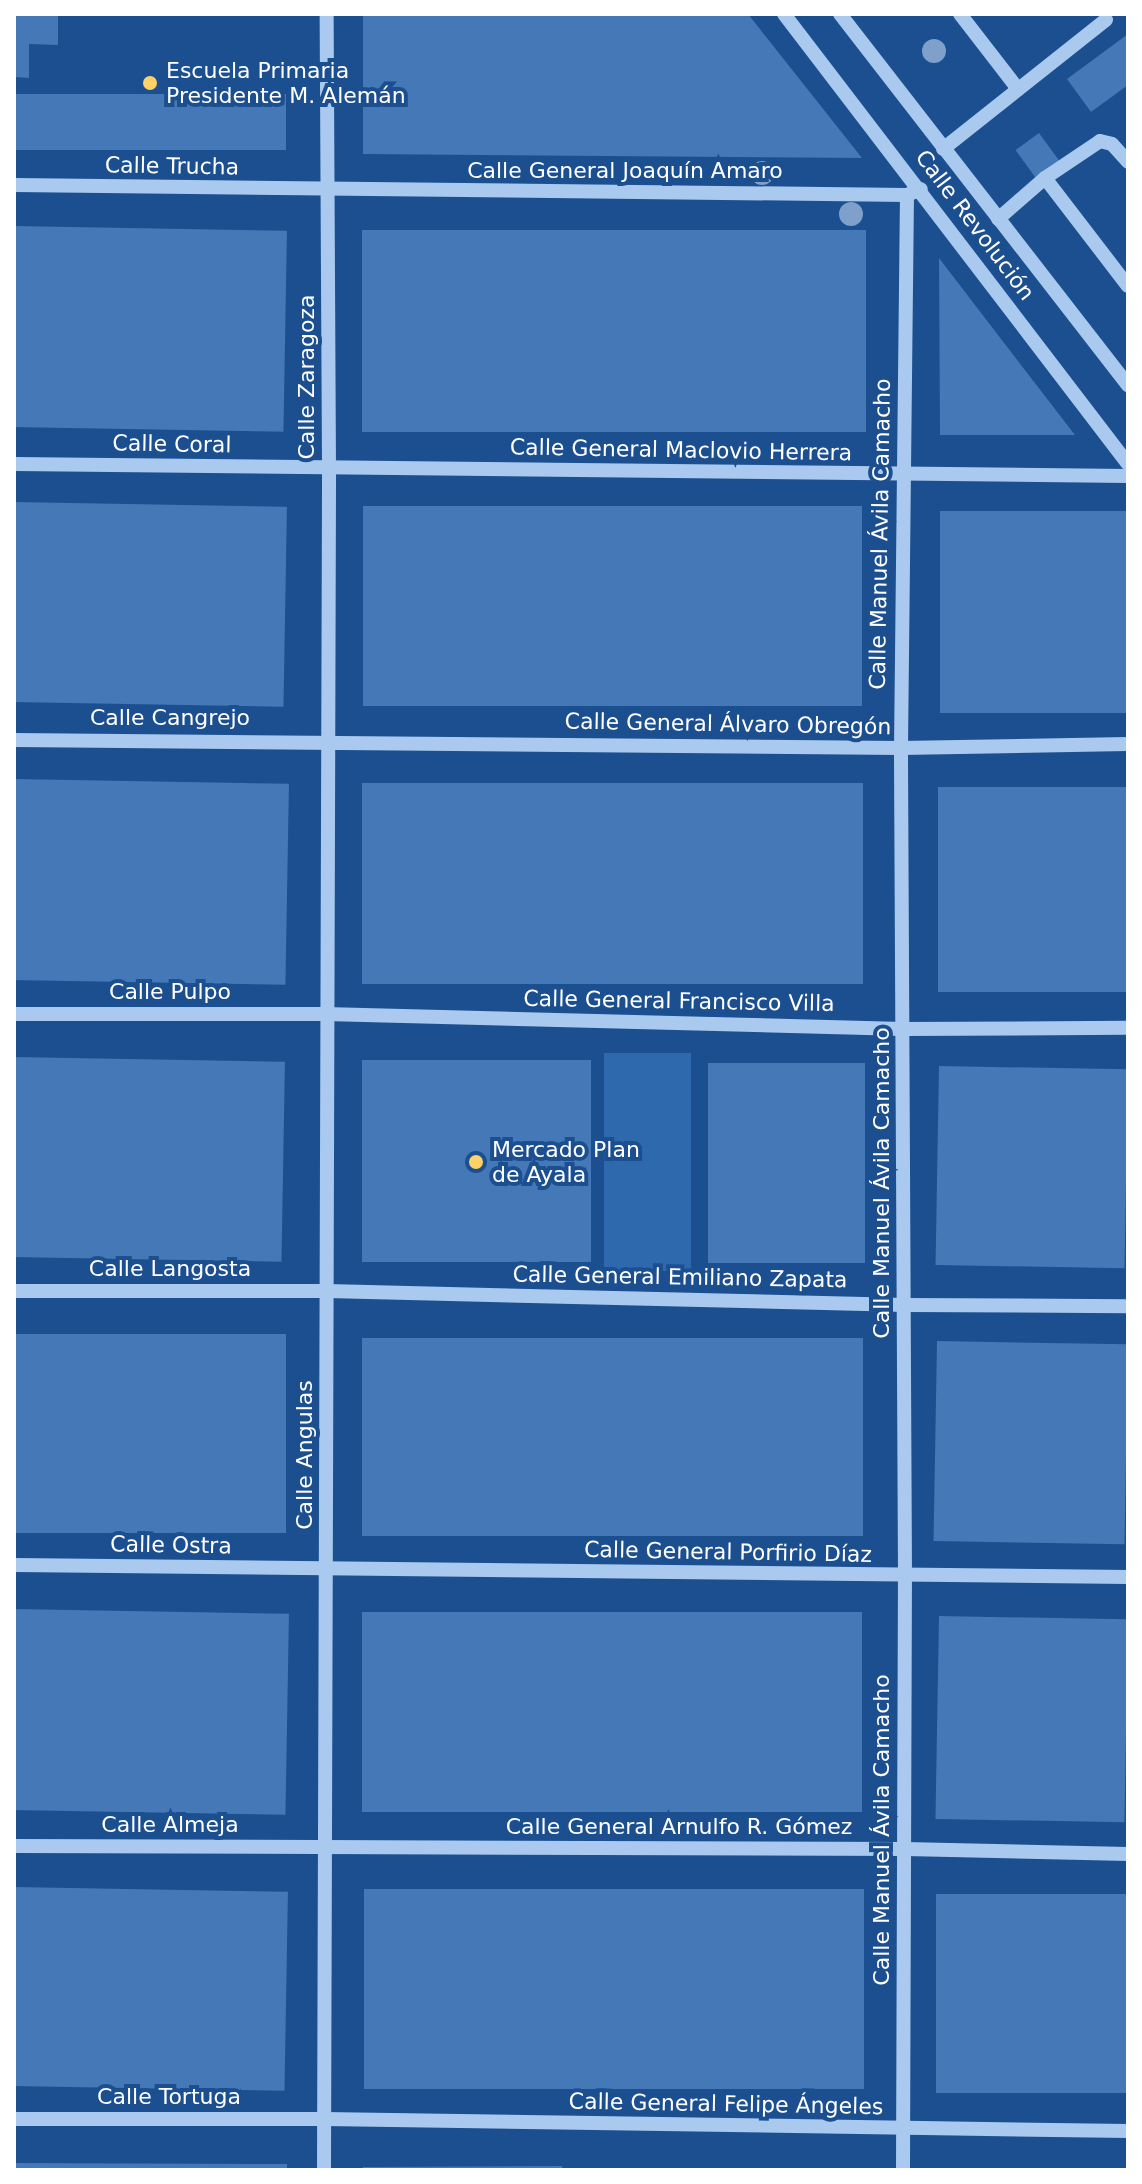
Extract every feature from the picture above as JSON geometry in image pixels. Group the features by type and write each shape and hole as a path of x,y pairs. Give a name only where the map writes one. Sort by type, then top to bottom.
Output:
{"street":[{"name":"Calle Zaragoza","path":"327,14 327,741"},
{"name":"Calle Revolución","path":"784,14 914,192 1128,464"},
{"path":"840,14 1128,385"},
{"path":"960,14 1018,89"},
{"path":"943,149 1106,20"},
{"path":"998,219 1045,178 1100,141 1112,144 1128,162"},
{"path":"1045,178 1128,286"},
{"name":"Calle Trucha","path":"14,185 329,191"},
{"name":"Calle General Joaquín Amaro","path":"329,191 914,192"},
{"name":"Calle Manuel Ávila Camacho","path":"903,2170 905,1305 902,474 914,192"},
{"name":"Calle Coral","path":"14,464 329,469"},
{"name":"Calle General Maclovio Herrera","path":"329,469 1128,476"},
{"name":"Calle Cangrejo","path":"14,740 327,741"},
{"name":"Calle General Álvaro Obregón","path":"327,741 901,748 1128,744"},
{"name":"Calle Angulas","path":"324,2170 327,741"},
{"name":"Calle Pulpo","path":"14,1014 325,1014"},
{"name":"Calle General Francisco Villa","path":"325,1014 904,1029 1128,1028"},
{"name":"Calle Langosta","path":"14,1291 327,1291"},
{"name":"Calle General Emiliano Zapata","path":"327,1291 905,1305 1128,1306"},
{"name":"Calle Ostra","path":"14,1565 327,1568"},
{"name":"Calle General Porfirio Díaz","path":"327,1568 1128,1577"},
{"name":"Calle Almeja","path":"14,1846 325,1848"},
{"name":"Calle General Arnulfo R. Gómez","path":"325,1848 905,1849 1128,1854"},
{"name":"Calle Tortuga","path":"14,2119 324,2119"},
{"name":"Calle General Felipe Ángeles","path":"324,2119 1128,2131"}],"shaded area":[{"path":"604,1053 691,1053 691,1271 604,1271"}],"building":[{"path":"14,14 58,14 58,45 29,44 29,78 14,77"},
{"path":"363,14 748,14 862,158 363,154"},
{"path":"1128,34 1128,85 1091,112 1067,79"},
{"path":"14,94 286,94 286,150 14,150"},
{"path":"1039,133 1060,162 1037,179 1016,150"},
{"path":"14,226 287,231 283,432 14,427"},
{"path":"362,230 866,230 866,432 362,432"},
{"path":"939,258 998,335 1075,435 940,435"},
{"path":"14,502 287,507 283,707 14,702"},
{"path":"363,506 862,506 862,706 363,706"},
{"path":"940,511 1128,511 1128,713 940,713"},
{"path":"14,779 289,784 285,985 14,980"},
{"path":"362,783 863,783 863,984 362,984"},
{"path":"938,787 1128,787 1128,992 938,992"},
{"path":"14,1057 285,1062 281,1262 14,1257"},
{"name":"Mercado Plan de Ayala","path":"362,1060 591,1060 591,1262 362,1262"},
{"path":"708,1063 865,1063 865,1263 708,1263"},
{"path":"939,1066 1128,1069 1124,1268 936,1265"},
{"path":"14,1334 286,1334 286,1533 14,1533"},
{"path":"362,1338 863,1338 863,1536 362,1536"},
{"path":"937,1341 1128,1344 1124,1544 934,1541"},
{"path":"14,1609 289,1614 285,1815 14,1810"},
{"path":"362,1612 862,1612 862,1812 362,1812"},
{"path":"939,1616 1128,1619 1124,1822 935,1819"},
{"path":"14,1887 288,1892 284,2091 14,2086"},
{"path":"364,1889 864,1889 864,2089 364,2089"},
{"path":"936,1894 1128,1894 1128,2093 936,2093"},
{"path":"14,2163 287,2164 287,2170 14,2170"},
{"path":"562,2166 563,2170 363,2170 363,2167"}],"place":[{"name":"Escuela Primaria Presidente M. Alemán","path":"150,83"},
{"name":"Mercado Plan de Ayala","path":"476,1162"}]}
